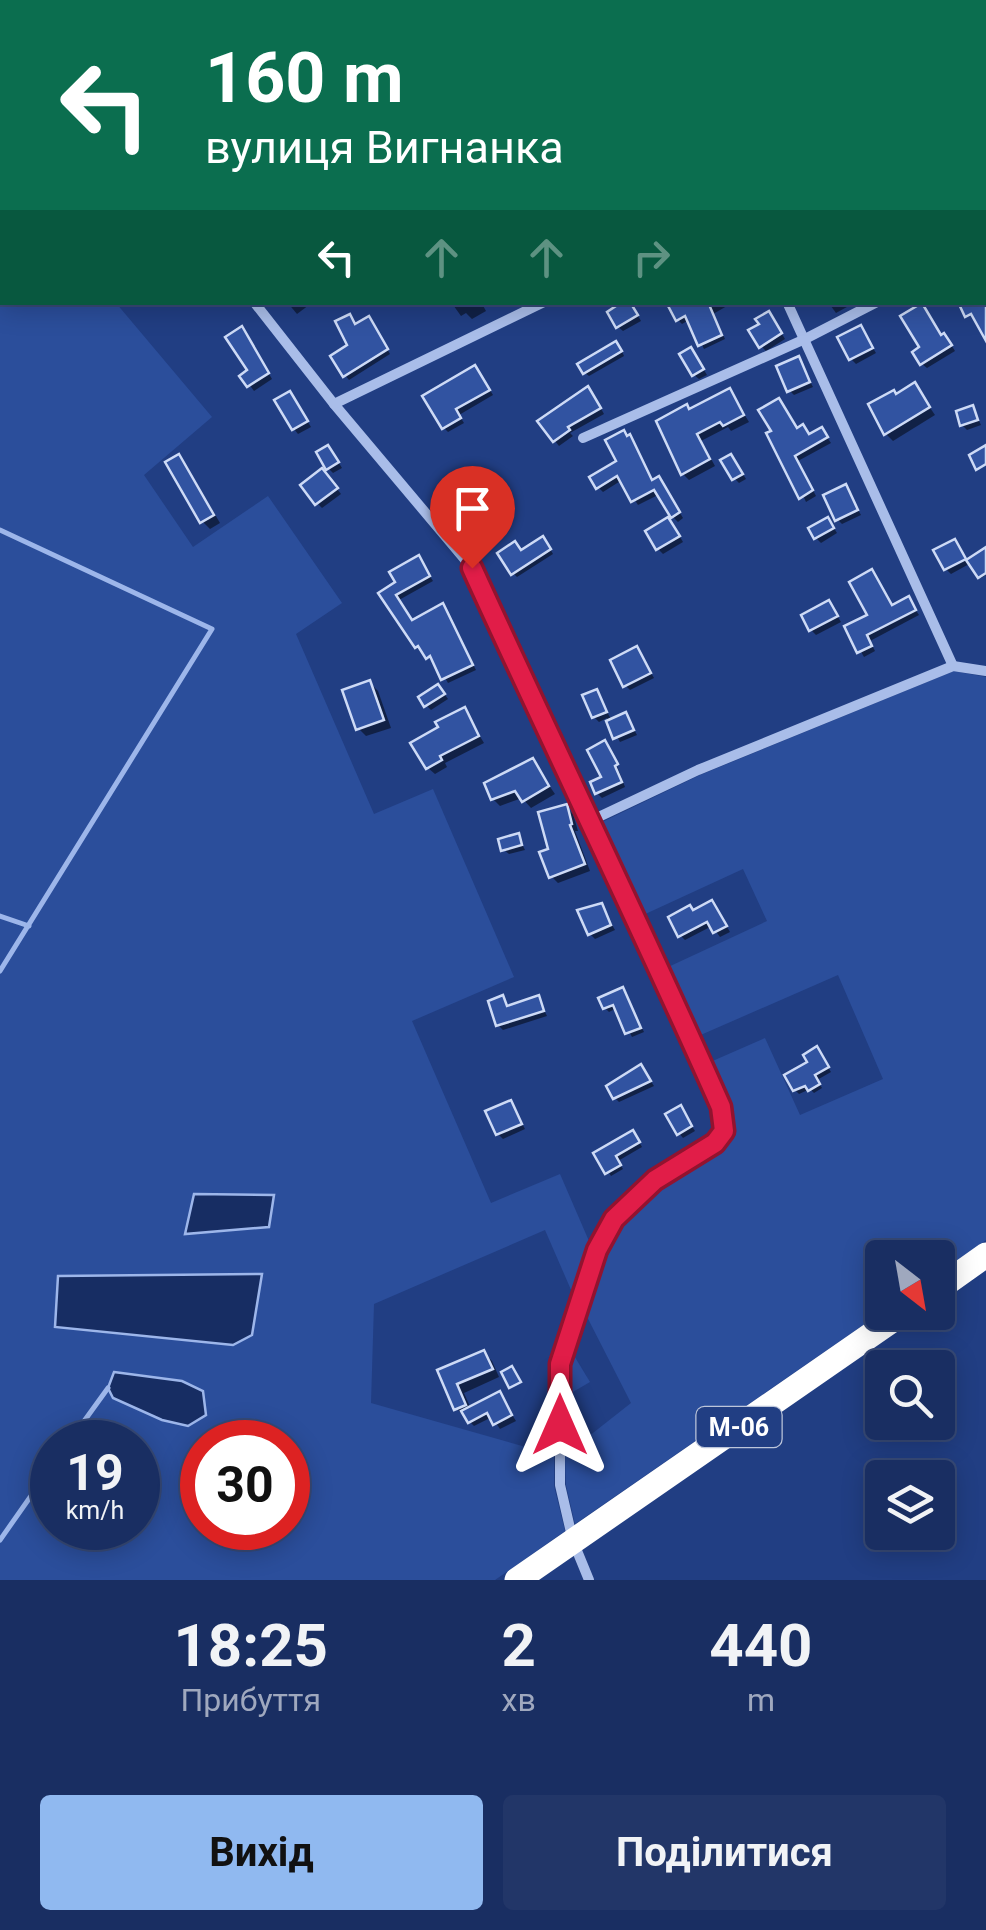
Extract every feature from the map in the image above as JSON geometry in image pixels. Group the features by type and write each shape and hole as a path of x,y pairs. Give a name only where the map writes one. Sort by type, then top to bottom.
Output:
{"highway":[{"path":"955,1277 986,1255"},
{"name":"М-06","path":"516,1580 878,1330"}],"street":[{"path":"256,305 472,568 721,1107 724,1131 715,1143 655,1180 614,1219 597,1250 560,1364 560,1486 573,1541 589,1580"},
{"path":"334,404 538,305"},
{"path":"788,305 953,666"},
{"path":"583,438 871,305"},
{"path":"588,822 698,770 953,666 986,671"}],"shaded area":[{"path":"0,305 118,305 212,417 144,475 193,547 268,496 342,603 296,634 374,814 433,789 514,977 412,1021 491,1203 560,1174 592,1248 575,1299 545,1230 374,1304 371,1403 554,1455 554,1486 565,1531 495,1580 0,1580","holes":["114,1372 162,1420 113,1398 108,1388"]},
{"path":"954,671 986,677 986,1240 955,1262 955,1240 865,1240 865,1324 575,1524 566,1485 565,1455 631,1403 583,1309 603,1256 631,1211 660,1184 715,1149 730,1133 727,1105 708,1063 765,1038 800,1115 883,1079 838,975 696,1037 666,968 767,921 743,869 641,916 596,825 700,775"},
{"path":"194,1194 274,1195 269,1227 185,1234"},
{"path":"262,1274 252,1335 233,1345 55,1327 58,1276"},
{"path":"570,1349 590,1382 566,1396 566,1365"},
{"path":"114,1372 182,1381 203,1391 206,1415 198,1420 180,1420 180,1424 162,1420 113,1398 108,1388"}],"building":[{"path":"618,305 632,305 638,315 616,328 607,312"},
{"path":"668,305 709,305 722,335 698,346 685,316 676,321"},
{"path":"923,305 941,335 944,333 952,345 920,365 912,352 919,347 900,316"},
{"path":"959,305 986,305 986,341 971,314 965,317"},
{"path":"769,311 782,333 759,348 748,330 759,324 755,319"},
{"path":"350,314 355,324 369,316 388,349 343,377 330,356 347,345 335,321"},
{"path":"861,325 873,348 849,360 837,337"},
{"path":"242,326 269,373 247,387 239,376 247,370 225,337"},
{"path":"616,341 622,351 583,374 577,364"},
{"path":"691,347 704,369 692,376 679,354"},
{"path":"799,356 810,382 787,392 776,366"},
{"path":"475,365 490,390 456,409 461,418 442,429 422,396"},
{"path":"915,382 930,407 884,435 868,404"},
{"path":"588,386 601,408 568,427 570,430 553,442 537,421"},
{"path":"730,388 744,415 697,434 710,459 681,475 656,421"},
{"path":"290,391 308,421 292,430 274,400"},
{"path":"779,398 797,428 803,424 809,434 822,427 828,437 795,456 813,490 799,499 766,433 771,431 758,410"},
{"path":"973,405 978,420 960,426 956,411"},
{"path":"624,430 627,436 630,434 652,480 659,476 680,512 671,518 654,490 631,502 617,476 596,489 589,477 616,461 605,440"},
{"path":"328,445 339,462 326,470 316,452"},
{"path":"986,445 986,464 976,470 969,455"},
{"path":"179,454 214,515 200,523 165,462"},
{"path":"731,454 743,474 732,480 720,460"},
{"path":"322,468 338,488 315,505 300,485"},
{"path":"846,484 858,510 835,521 823,495"},
{"path":"482,494 495,513 486,519 473,501"},
{"path":"668,517 680,536 656,550 645,531"},
{"path":"828,517 834,528 814,539 808,528"},
{"path":"543,536 551,549 511,575 497,553 515,541 521,550"},
{"path":"955,539 966,559 944,570 933,550"},
{"path":"986,547 986,573 978,578 966,560"},
{"path":"419,555 430,576 396,595 412,620 443,603 473,665 441,680 430,656 426,659 418,646 415,648 378,593 395,582 389,572"},
{"path":"872,569 892,605 909,596 916,610 867,635 872,646 857,653 844,626 867,615 849,582"},
{"path":"829,600 838,616 809,631 801,615"},
{"path":"637,646 651,673 623,687 610,660"},
{"path":"370,680 384,720 356,730 342,690"},
{"path":"438,684 445,694 424,707 418,697"},
{"path":"597,689 607,712 592,718 582,695"},
{"path":"465,707 479,736 440,756 442,760 426,769 410,743 438,727 435,722"},
{"path":"626,712 634,730 613,739 606,721"},
{"path":"605,740 618,764 615,766 622,782 595,794 590,782 601,777 587,750"},
{"path":"533,758 549,786 522,802 515,791 491,800 484,783"},
{"path":"567,804 570,825 585,864 549,878 539,852 548,849 538,812"},
{"path":"519,833 522,845 501,851 498,839"},
{"path":"712,900 727,926 713,933 707,922 678,937 668,917 690,905 693,910"},
{"path":"602,903 611,925 588,935 577,910"},
{"path":"623,987 641,1028 625,1034 613,1005 603,1009 598,998"},
{"path":"503,995 507,1006 539,995 544,1011 496,1026 488,1001"},
{"path":"817,1046 829,1067 815,1075 820,1084 808,1091 805,1086 793,1091 784,1075 807,1062 803,1055"},
{"path":"641,1064 651,1081 613,1099 606,1086"},
{"path":"511,1100 522,1124 496,1135 485,1111"},
{"path":"681,1105 692,1126 677,1135 665,1114"},
{"path":"633,1130 640,1142 616,1156 621,1165 605,1174 593,1153"},
{"path":"484,1350 493,1369 457,1384 466,1405 454,1410 437,1370"},
{"path":"512,1366 521,1382 509,1388 501,1372"},
{"path":"500,1391 512,1415 493,1425 487,1413 468,1423 461,1411"}],"waterway":[{"path":"0,530 212,629 0,971"},
{"path":"0,916 29,926"},
{"path":"85,1420 108,1388"},
{"path":"0,1540 30,1497"}],"route":[{"path":"472,568 588,822 661,970 721,1107 724,1131 715,1143 655,1180 614,1219 597,1250 560,1364 560,1425"}]}
